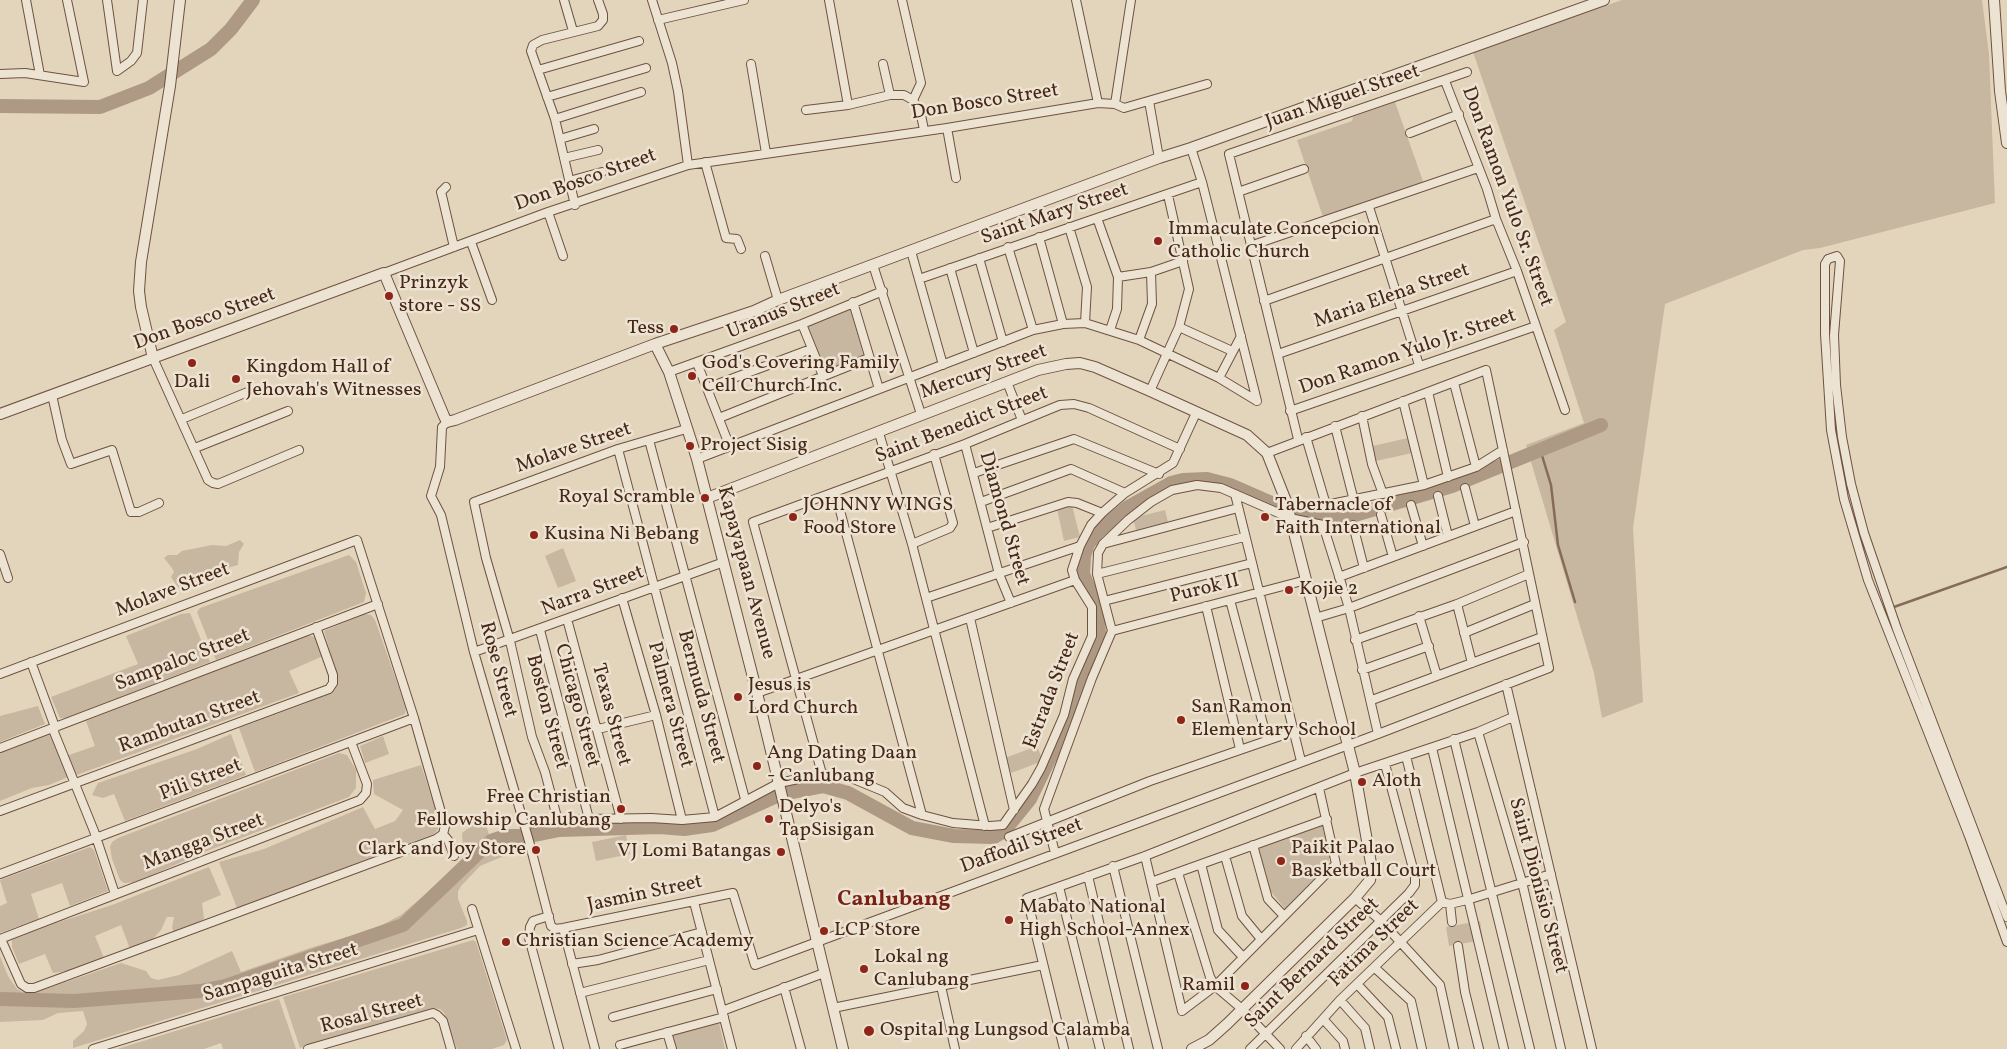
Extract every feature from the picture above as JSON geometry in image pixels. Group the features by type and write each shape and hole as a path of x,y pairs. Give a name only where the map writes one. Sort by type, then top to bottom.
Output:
{"street":[{"path":"26,0 40,75"},
{"path":"0,72 40,75 84,82 67,0"},
{"path":"108,0 117,71 131,61 137,53 143,0"},
{"path":"180,0 170,86 147,220 139,291 153,358 208,480 218,484 299,450"},
{"path":"564,0 573,32"},
{"path":"575,205 555,119 531,51 533,45 598,26 603,20 603,14 598,0"},
{"path":"652,0 672,63 688,165"},
{"path":"658,20 744,0"},
{"path":"829,0 848,105"},
{"path":"902,0 921,83 914,100"},
{"path":"1076,0 1098,103"},
{"path":"1115,104 1131,0"},
{"path":"384,273 447,422 655,344 754,311 778,300 1159,158 1588,3 1604,0"},
{"path":"1994,0 2000,91 2007,143"},
{"path":"538,70 639,42"},
{"path":"751,64 766,153"},
{"path":"883,64 890,95"},
{"path":"547,97 646,68"},
{"name":"Juan Miguel Street","path":"1238,192 1229,154 1467,72"},
{"name":"Don Ramon Yulo Sr. Street","path":"1445,81 1517,271 1565,410"},
{"name":"Don Bosco Street","path":"0,414 471,242 548,212 575,205 637,181 688,165 947,128 1098,103 1115,104 1124,108 1207,84"},
{"path":"555,119 641,92"},
{"path":"806,110 848,105 890,95 911,96 921,115 924,130"},
{"path":"1149,101 1159,158"},
{"path":"1410,132 1459,114"},
{"path":"947,128 956,178"},
{"path":"560,139 594,129"},
{"path":"697,459 1033,330 1063,324 1085,324 1139,340 1167,355 1219,378 1257,401 1202,182 1191,148"},
{"path":"564,158 598,150"},
{"path":"705,162 726,238 736,239 741,249"},
{"path":"1250,246 1369,207 1478,168"},
{"path":"1304,169 1238,192 1290,411 1302,438 1326,506 1424,485 1476,467 1503,452"},
{"path":"569,180 602,172"},
{"name":"Saint Mary Street","path":"919,279 1202,182"},
{"path":"446,187 441,192 442,200 454,247"},
{"path":"1150,391 1179,327 1189,289 1168,195"},
{"path":"1369,207 1419,365"},
{"path":"548,212 563,256"},
{"path":"1098,218 1118,277 1117,309 1110,330"},
{"path":"1264,301 1496,219"},
{"path":"1069,227 1087,287 1085,324"},
{"path":"1040,236 1063,324"},
{"path":"471,242 492,300"},
{"path":"1008,247 1033,330"},
{"path":"911,251 943,365"},
{"path":"765,256 778,300"},
{"path":"2007,917 1897,629 1864,533 1851,484 1842,437 1836,385 1834,335 1840,261 1837,256 1828,259 1826,264 1825,334 1831,430 1844,499 1868,580 1969,836 2007,942"},
{"path":"979,258 1003,342"},
{"path":"1118,277 1151,272 1183,261"},
{"path":"873,265 908,379 921,414"},
{"path":"950,268 974,354"},
{"name":"Maria Elena Street","path":"1278,354 1517,271"},
{"path":"1139,340 1152,304 1151,272"},
{"name":"Uranus Street","path":"669,372 802,324 882,290"},
{"path":"853,302 879,389"},
{"path":"802,324 823,376"},
{"name":"Don Ramon Yulo Jr. Street","path":"1290,411 1536,326"},
{"path":"1179,327 1232,351"},
{"path":"1219,378 1241,336"},
{"name":"Kapayapaan Avenue","path":"655,344 669,372 686,430 697,459 758,693 843,1049"},
{"path":"706,388 811,349"},
{"path":"719,418 869,358"},
{"path":"697,363 730,447"},
{"name":"Mercury Street","path":"707,498 1038,370 1066,364 1080,363 1095,367 1150,391 1247,435 1267,453"},
{"path":"1192,1049 1202,1044 1242,1009 1355,898 1370,880 1372,869 1355,773 1346,744 1288,510 1267,453 1302,438 1486,370 1524,542 1542,637 1372,700"},
{"path":"1008,382 1022,420"},
{"path":"1454,383 1476,467"},
{"path":"182,419 250,392"},
{"path":"1428,392 1448,477"},
{"path":"52,395 62,440 72,464 112,450 132,512 140,512 159,503"},
{"path":"1403,401 1424,485"},
{"name":"Saint Benedict Street","path":"795,679 753,522 965,444 1060,405 1074,404 1089,408 1180,449"},
{"path":"195,448 288,411"},
{"path":"758,693 1075,580 1072,570 1080,546 1091,526 1102,513 1125,493 1173,463 1196,413"},
{"path":"1362,416 1372,464 1383,494"},
{"name":"Rose Street","path":"447,422 442,427 440,467 431,496 441,515 474,652 549,916"},
{"path":"1335,426 1354,501"},
{"name":"Molave Street","path":"474,502 618,449 686,430"},
{"path":"525,828 558,820 682,820 714,817 744,800 781,790 822,774 851,778 885,792 903,808 922,815 953,823 985,826 912,544 892,470 879,433"},
{"path":"974,473 1074,439 1158,474"},
{"path":"649,440 744,800"},
{"name":"Diamond Street","path":"965,444 1000,574 1011,603"},
{"name":"Bermuda Street","path":"618,449 714,817"},
{"path":"912,544 950,528 953,523 934,454"},
{"path":"982,502 1071,469 1125,493"},
{"path":"1055,853 1044,809 1095,671 1112,631 1097,574 1098,553 1103,544 1128,520 1151,502 1172,490 1188,486 1205,486 1288,510 1323,525 1349,608 1362,670 1372,700 1378,734"},
{"path":"1465,488 1475,526"},
{"path":"834,492 922,815"},
{"path":"1235,494 1258,594 1295,731 1301,761"},
{"path":"1438,496 1448,536"},
{"name":"Boston Street","path":"474,502 486,558 510,641 532,737 545,772 558,820"},
{"path":"987,528 1068,502 1077,502 1102,513"},
{"path":"1411,505 1422,546"},
{"path":"1103,544 1238,508"},
{"path":"1339,577 1516,511"},
{"path":"1381,515 1393,558"},
{"path":"1352,525 1364,568"},
{"path":"1097,574 1244,536"},
{"name":"Molave Street","path":"0,674 357,540 378,604"},
{"path":"1315,618 1349,608 1524,542"},
{"path":"926,598 1080,546"},
{"path":"0,554 8,578"},
{"name":"Narra Street","path":"474,652 540,630 685,574 724,562"},
{"path":"1104,601 1252,563"},
{"path":"1355,640 1457,604 1529,574"},
{"name":"Estrada Street","path":"985,826 1002,825 1014,810 1032,784 1064,715 1073,679 1092,636 1092,606 1075,580"},
{"name":"Purok II","path":"1112,631 1306,580"},
{"name":"Palmera Street","path":"622,598 656,715 682,820"},
{"path":"1230,600 1267,739"},
{"path":"378,604 445,820 444,834 454,856"},
{"name":"Sampaloc Street","path":"0,748 378,604"},
{"path":"1457,604 1472,663"},
{"path":"1464,633 1535,604"},
{"path":"1206,606 1240,749"},
{"path":"1420,616 1437,676"},
{"path":"970,618 1014,810"},
{"name":"Texas Street","path":"567,619 621,819"},
{"name":"Rambutan Street","path":"0,811 329,689 333,683 332,670 316,627"},
{"name":"Chicago Street","path":"540,630 589,819"},
{"name":"Daffodil Street","path":"755,965 1346,744 1378,734 1549,668 1542,637"},
{"path":"1362,670 1429,646"},
{"path":"31,662 55,727 54,732 75,783 115,894"},
{"path":"795,679 822,774"},
{"path":"1506,684 1592,1049"},
{"path":"598,729 656,715"},
{"path":"1064,1049 1028,898 1145,856 1355,773 1478,732 1513,717"},
{"name":"Pili Street","path":"0,874 414,718"},
{"path":"1010,837 1150,781 1267,739 1295,731"},
{"name":"Saint Dionisio Street","path":"1478,732 1522,882 1561,1049"},
{"path":"1454,739 1490,893 1530,1049"},
{"name":"Mangga Street","path":"1,939 360,800 366,793 367,784 351,742"},
{"path":"1432,748 1504,1049"},
{"path":"1406,756 1452,922"},
{"name":"Saint Bernard Street","path":"1250,1049 1412,889 1415,880 1385,764"},
{"path":"1145,856 1182,1011 1215,986 1336,864 1319,788"},
{"path":"1151,882 1327,819"},
{"path":"1,939 21,984 26,988 34,988 436,839 444,834"},
{"path":"1253,846 1268,899 1284,916"},
{"path":"1224,856 1242,916 1261,939"},
{"path":"1201,864 1218,930 1243,957"},
{"path":"1113,866 1158,1049"},
{"path":"1178,872 1210,977 1215,986 1242,1009 1280,1049"},
{"name":"Fatima Street","path":"1296,1049 1340,1000 1401,942 1446,903 1467,900 1551,874"},
{"path":"1088,876 1129,1049"},
{"path":"1059,886 1100,1049"},
{"name":"Jasmin Street","path":"563,928 733,893 755,965"},
{"path":"1355,898 1381,921 1440,985 1454,1049"},
{"path":"694,902 732,1049"},
{"path":"472,909 513,1048"},
{"path":"559,1049 529,938 530,927 533,921 549,916 552,928 563,928 595,1049"},
{"name":"Sampaguita Street","path":"92,1049 478,930"},
{"path":"572,964 598,960 702,932"},
{"path":"1458,946 1465,992 1479,1049"},
{"path":"580,993 709,960"},
{"path":"833,1008 1043,965"},
{"path":"1375,968 1411,1001 1422,1049"},
{"path":"620,1044 667,1032 723,1014 824,972"},
{"path":"1357,984 1388,1017 1396,1049"},
{"path":"940,986 955,1049"},
{"path":"784,988 801,1049"},
{"path":"613,1017 716,989"},
{"path":"1340,1000 1365,1028 1370,1049"},
{"name":"Rosal Street","path":"308,1049 433,1013 437,1014 443,1021 452,1049"},
{"path":"1324,1020 1343,1041 1345,1049"},
{"path":"667,1032 672,1049"},
{"path":"1306,1036 1316,1049"}],"shaded area":[{"path":"1622,0 1982,0 1989,54 1995,203 1820,248 1803,250 1665,304 1633,528 1643,702 1602,718 1594,673 1526,445 1584,423 1554,330 1566,322 1473,52"},
{"path":"1395,102 1424,184 1323,217 1297,140 1352,121 1353,117"},
{"path":"851,306 864,358 821,371 805,324"},
{"path":"1408,438 1412,453 1376,461 1373,446"},
{"path":"1072,505 1080,537 1064,541 1057,509"},
{"path":"1165,510 1168,522 1136,530 1133,518"},
{"path":"240,540 244,544 239,552 238,565 227,568 223,573 213,574 182,591 171,577 174,572 164,558 168,555 177,555 182,551 212,545 226,546"},
{"path":"563,548 576,581 558,588 545,556"},
{"path":"349,555 356,562 366,593 364,602 216,660 197,612 200,608"},
{"path":"190,613 210,662 67,718 60,718 51,697 138,664 126,636 181,614"},
{"path":"365,614 371,615 375,620 406,708 405,714 255,772 239,728 304,704 332,691 338,680 324,631"},
{"path":"307,635 315,637 323,656 289,671 299,693 74,776 66,756 95,746 86,721"},
{"path":"38,706 45,724 0,742 0,716"},
{"path":"231,734 246,775 125,821 114,794 103,798 92,795 98,783 197,749"},
{"path":"49,735 53,736 68,777 49,785 32,788 0,801 0,753"},
{"path":"383,736 389,754 365,763 360,746"},
{"path":"1037,746 1043,761 1011,773 1005,758"},
{"path":"339,753 347,755 356,770 356,788 349,797 199,854 137,882 124,883 120,880 112,859 110,847 112,842 118,838"},
{"path":"421,765 439,821 438,829 434,834 237,908 219,862 264,849 363,807 375,829 395,821 403,810 374,794 373,780"},
{"path":"821,783 848,788 879,803 896,817 910,823 951,832 991,834 992,839 951,839 907,830 877,810 847,795 826,789 814,788 788,796 786,790"},
{"path":"474,816 484,818 489,835 509,834 515,841 516,851 480,866 462,885 458,891 458,899 467,925 461,928 73,1048 73,1041 84,1031 87,1024 83,1011 58,1013 43,1020 0,1022 0,956 8,976 17,989 24,993 34,993 121,963 146,971 151,978 158,980 179,975 232,951 241,972 313,947 347,937 363,935 401,915 464,861 462,833 470,827"},
{"path":"1322,825 1330,856 1327,865 1285,909 1269,889 1258,846"},
{"path":"626,835 630,854 596,861 592,842"},
{"path":"90,847 94,850 108,891 70,906 62,883 31,894 39,919 0,933 0,906 7,903 0,880"},
{"path":"209,867 221,895 202,903 204,919 187,928 174,932 172,928 174,917 167,917 161,930 151,941 130,949 121,925 95,936 104,958 68,971 53,973 45,954 19,964 12,947 12,940 56,923 112,905"},
{"path":"1480,921 1483,940 1449,946 1446,927"},
{"path":"473,940 476,942 507,1040 504,1045 492,1049 457,1049 444,1013 440,1009 433,1008 300,1048 283,997"},
{"path":"279,999 296,1049 223,1049 221,1043 204,1049 117,1049"},
{"path":"719,1023 725,1049 675,1049 671,1036"}],"waterway":[{"path":"0,106 100,107 149,88 211,49 231,29 253,0"},
{"path":"0,999 74,1001 200,991 225,986 403,925 491,841 506,836 530,836 559,830 660,827 684,829 712,825 781,794 823,786 848,793 912,828 954,836 994,837 1004,831 1030,799 1063,731 1079,683 1096,647 1099,632 1096,606 1083,574 1084,556 1088,544 1099,531 1128,507 1171,483 1183,480 1207,479 1230,485 1269,502 1309,514 1331,518 1348,517 1452,486 1601,425"},
{"path":"1540,449 1551,485 1558,545 1575,602"},
{"path":"1877,613 2007,567"}],"place":[{"name":"Immaculate Concepcion Catholic Church","path":"1158,241"},
{"name":"Prinzyk store - SS","path":"389,296"},
{"name":"Tess","path":"674,329"},
{"name":"Dali","path":"192,363"},
{"name":"God's Covering Family Cell Church Inc.","path":"692,376"},
{"name":"Kingdom Hall of Jehovah's Witnesses","path":"236,379"},
{"name":"Project Sisig","path":"690,446"},
{"name":"Royal Scramble","path":"705,498"},
{"name":"JOHNNY WINGS Food Store","path":"793,517"},
{"name":"Tabernacle of Faith International","path":"1265,517"},
{"name":"Kusina Ni Bebang","path":"534,535"},
{"name":"Kojie 2","path":"1289,590"},
{"name":"Jesus is Lord Church","path":"738,697"},
{"name":"San Ramon Elementary School","path":"1181,720"},
{"name":"Ang Dating Daan - Canlubang","path":"757,766"},
{"name":"Aloth","path":"1362,782"},
{"name":"Free Christian Fellowship Canlubang","path":"621,809"},
{"name":"Delyo's TapSisigan","path":"769,819"},
{"name":"Clark and Joy Store","path":"536,850"},
{"name":"VJ Lomi Batangas","path":"781,852"},
{"name":"Paikit Palao Basketball Court","path":"1281,861"},
{"name":"Mabato National High School-Annex","path":"1009,920"},
{"name":"LCP Store","path":"824,931"},
{"name":"Christian Science Academy","path":"506,942"},
{"name":"Lokal ng Canlubang","path":"864,969"},
{"name":"Ramil","path":"1245,986"},
{"name":"Ospital ng Lungsod Calamba","path":"869,1031"}],"district":[{"name":"Canlubang","path":"894,901"}]}
